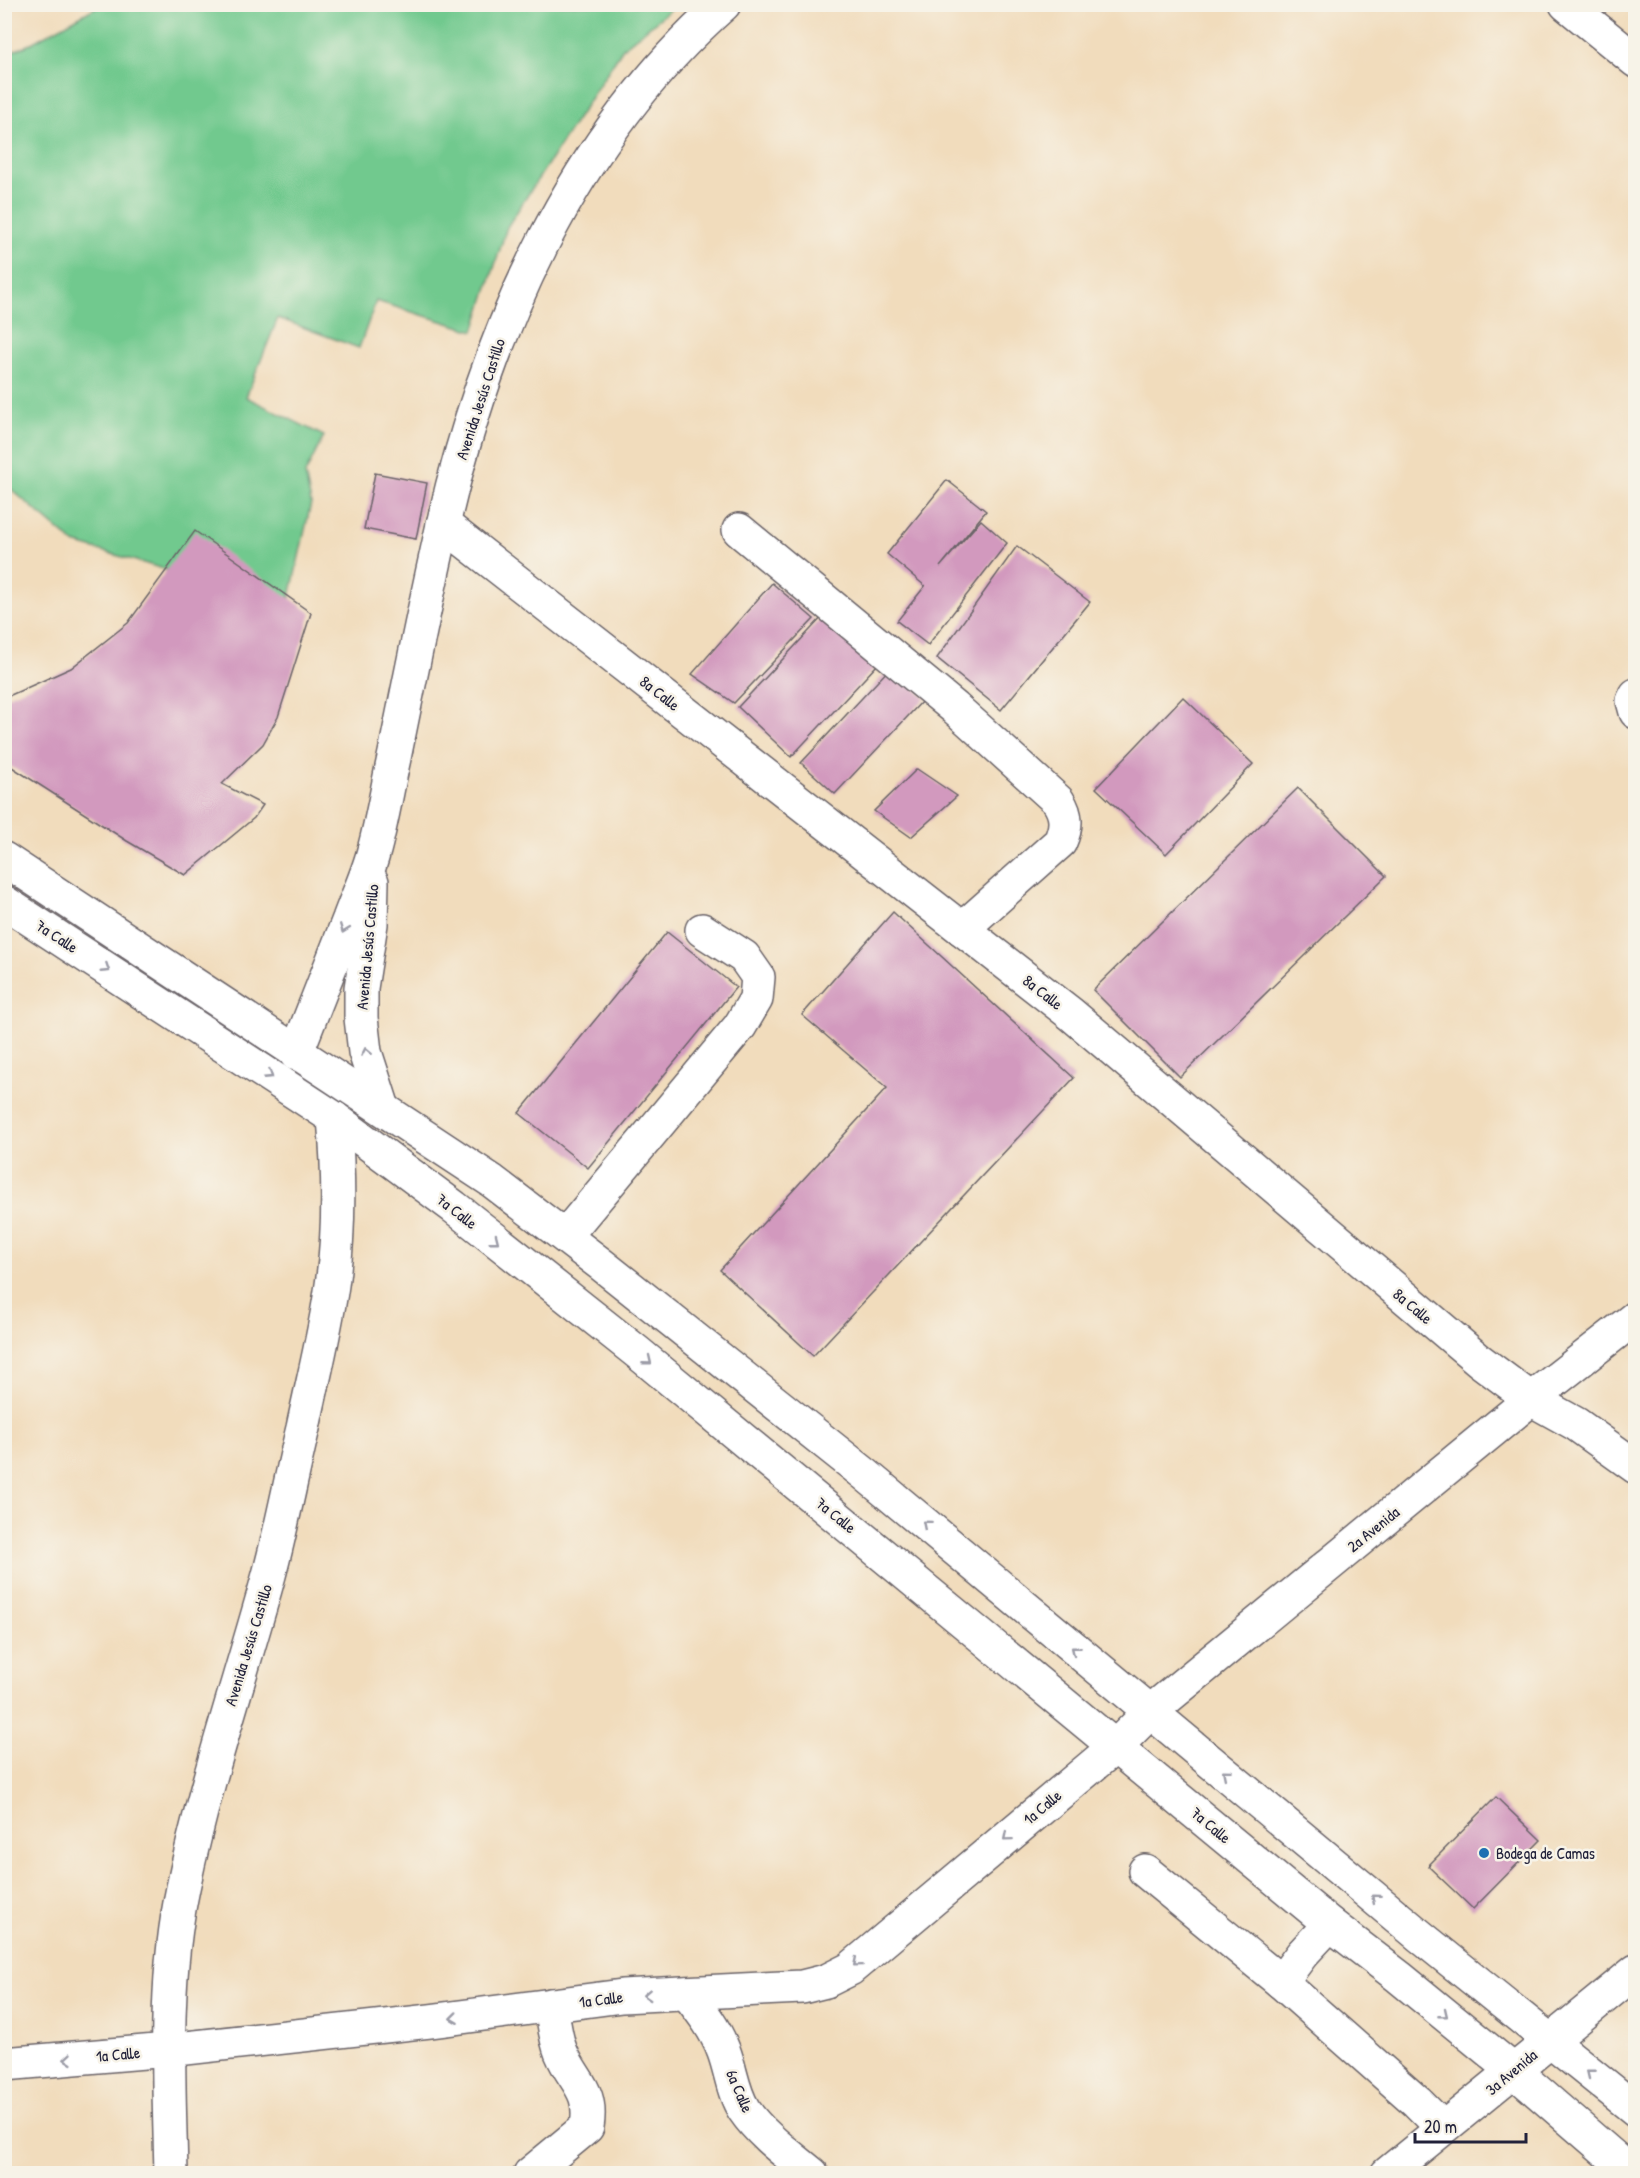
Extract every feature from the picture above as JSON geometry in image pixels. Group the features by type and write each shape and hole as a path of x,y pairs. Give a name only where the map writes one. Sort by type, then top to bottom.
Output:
{"street":[{"name":"Avenida Jesús Castillo","path":"296,1054 373,855 443,524 467,429 514,300 541,245 578,181 620,118 660,69 724,4"},
{"path":"1566,4 1635,61"},
{"name":"8a Calle","path":"443,524 1071,1014 1417,1310 1480,1361 1531,1399 1575,1424 1635,1467"},
{"path":"739,530 955,708 1058,801 1063,809 1066,820 1060,842 962,929"},
{"name":"Avenida Jesús Castillo","path":"373,855 371,924 361,988 361,1018 365,1052 383,1108"},
{"path":"4,859 296,1054 383,1108 492,1181 565,1236 866,1475 1420,1936 1635,2110"},
{"name":"7a Calle","path":"4,902 334,1118 454,1208 636,1352 1330,1924 1514,2071 1605,2163 1633,2174"},
{"path":"565,1236 740,1026 756,999 758,977 744,957 702,930"},
{"name":"Avenida Jesús Castillo","path":"171,2174 168,2050 170,1974 183,1888 220,1737 269,1574 321,1344 332,1283 338,1219 338,1162 334,1118"},
{"name":"2a Avenida","path":"1116,1746 1151,1711 1531,1399 1635,1317"},
{"name":"1a Calle","path":"4,2064 168,2050 622,1996 802,1988 826,1981 850,1969 1116,1746"},
{"path":"1145,1870 1281,1982 1417,2102 1443,2128"},
{"path":"1281,1982 1302,1954 1330,1924"},
{"name":"3a Avenida","path":"1387,2174 1635,1971"},
{"name":"6a Calle","path":"687,1993 711,2023 723,2050 742,2108 756,2126 812,2174"},
{"path":"530,2174 587,2127 590,2110 586,2093 562,2053 551,2005"}],"green space":[{"path":"100,5 676,5 623,48 507,227 474,331 376,301 359,348 278,318 246,397 324,436 305,474 311,503 285,619 226,587 74,543 5,484 5,54 26,46"}],"building":[{"path":"375,473 427,483 416,539 364,529"},
{"path":"947,480 986,511 940,567 981,520 1007,543 928,645 897,621 925,586 887,554"},
{"path":"195,531 311,613 278,717 263,744 222,784 263,805 254,818 185,875 127,841 4,762 4,698 71,668 128,623"},
{"path":"1017,546 1090,602 1001,710 937,658"},
{"path":"772,583 814,619 734,703 692,674"},
{"path":"824,615 878,664 791,757 738,707"},
{"path":"892,666 925,698 835,794 801,763"},
{"path":"1183,697 1253,764 1166,854 1096,788"},
{"path":"917,769 957,796 911,837 874,811"},
{"path":"1298,788 1386,876 1180,1077 1093,990"},
{"path":"893,912 1074,1078 813,1356 720,1270 887,1088 802,1015"},
{"path":"667,932 736,987 588,1168 519,1113"},
{"name":"Bodega de Camas","path":"1496,1797 1541,1840 1473,1909 1428,1866"}],"place":[{"name":"Bodega de Camas","path":"1484,1853"}]}
